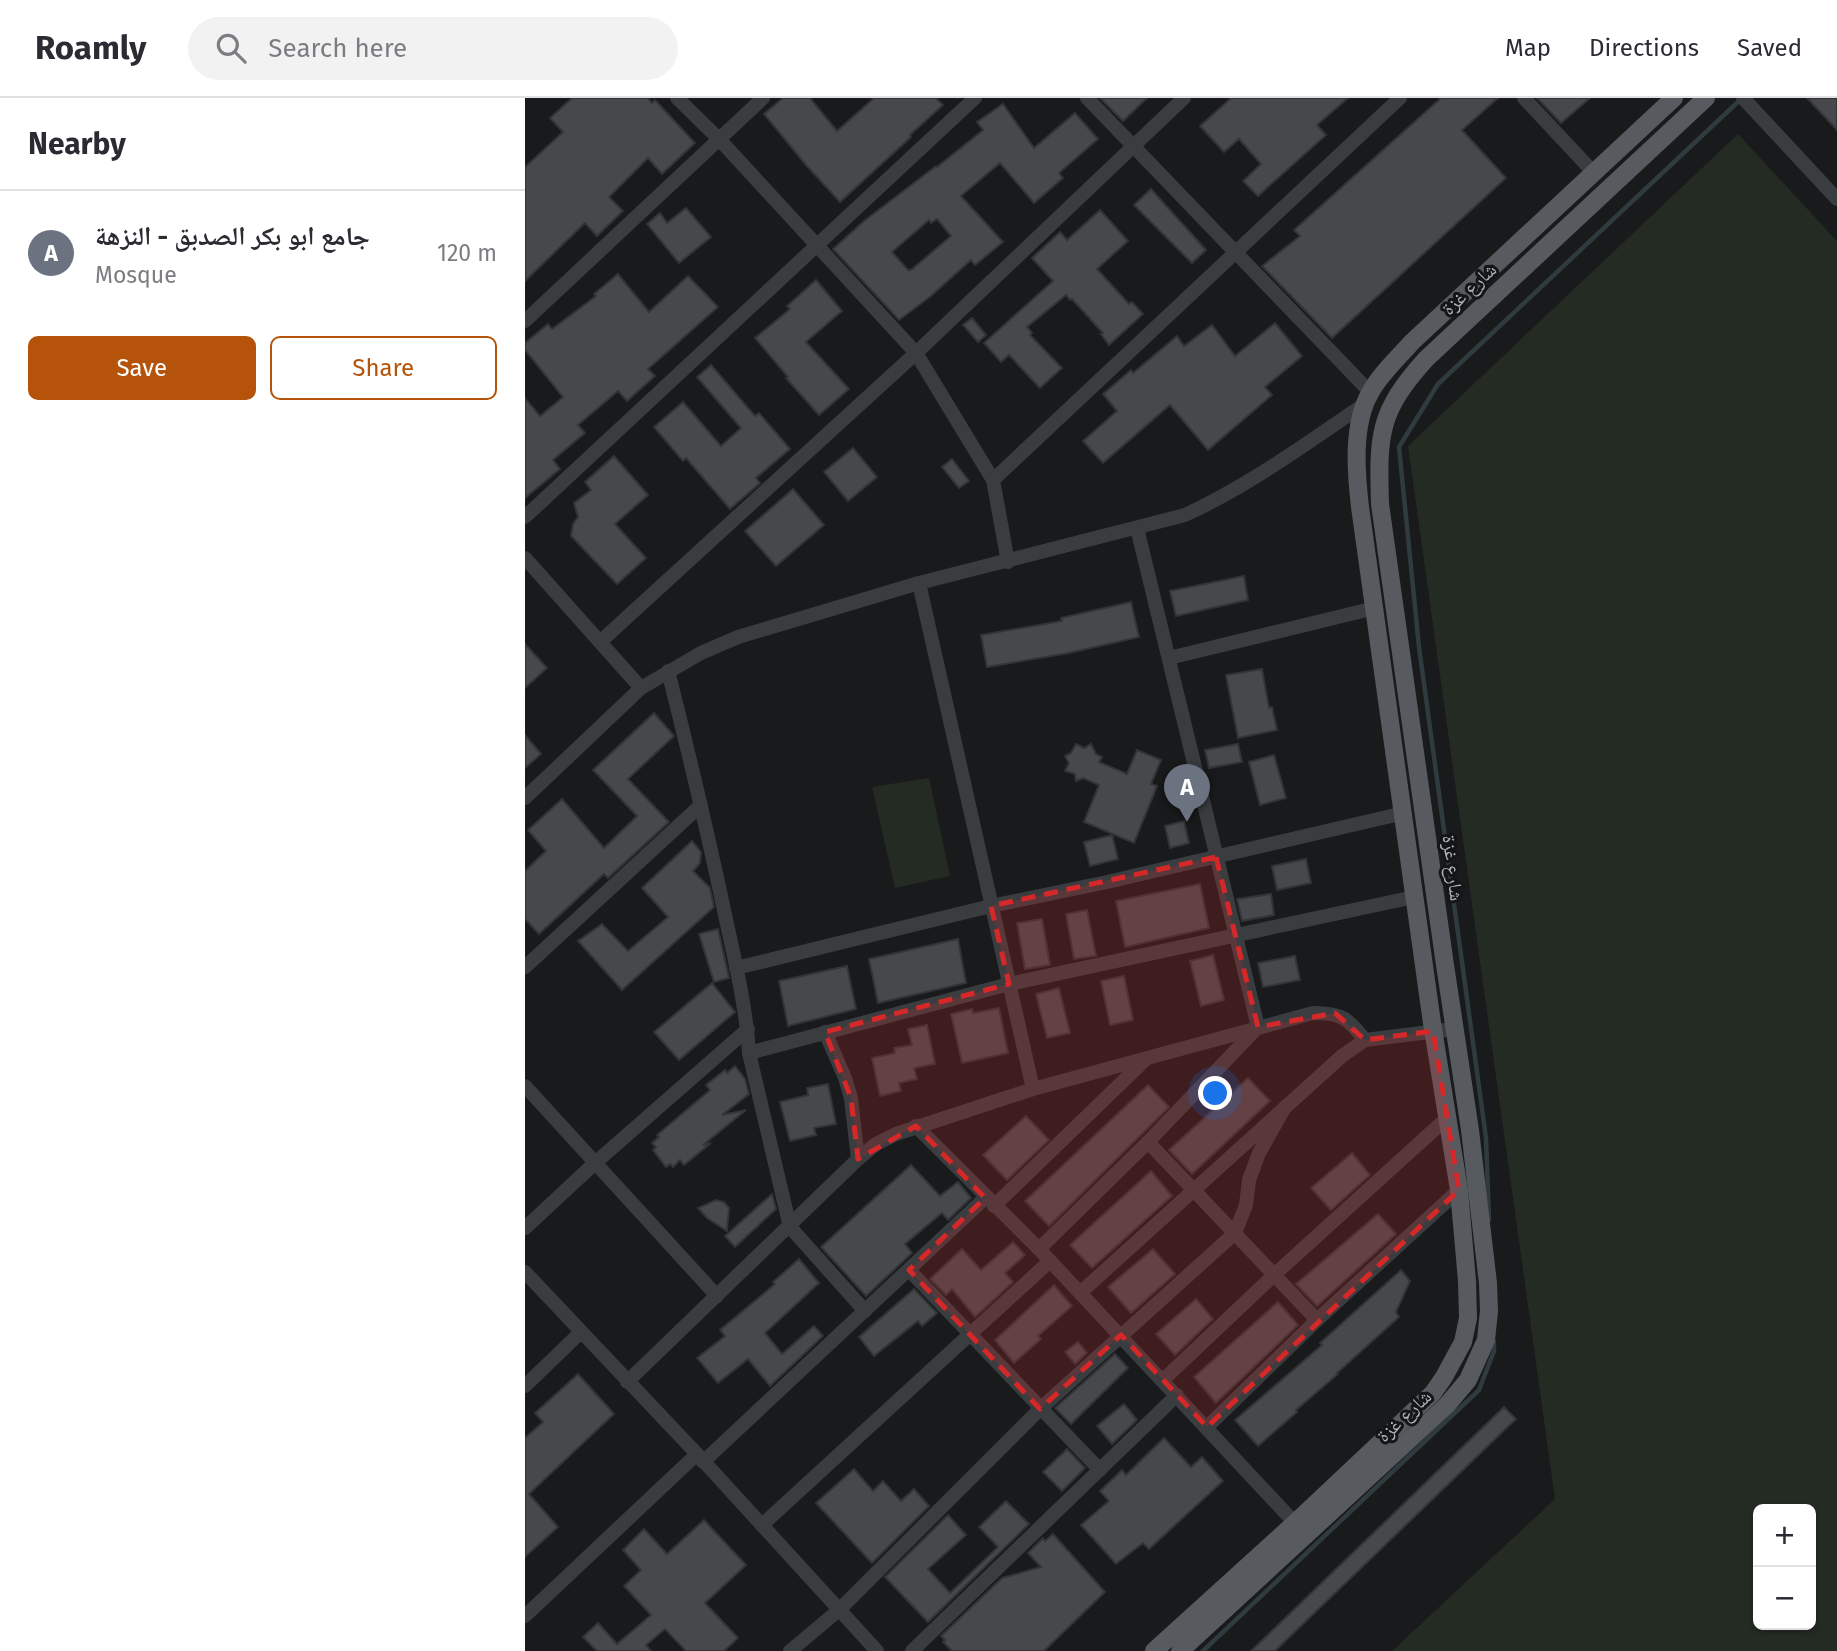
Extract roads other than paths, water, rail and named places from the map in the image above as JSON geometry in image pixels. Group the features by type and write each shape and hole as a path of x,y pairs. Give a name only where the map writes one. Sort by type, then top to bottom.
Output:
{"main road":[{"name":"شارع غزة","path":"1154,1651 1433,1393 1463,1342 1468,1318 1459,1190 1433,1031 1357,478 1356,448 1368,397 1389,367 1422,332 1674,98"},
{"name":"شارع غزة","path":"1180,1651 1439,1412 1468,1380 1486,1340 1488,1283 1470,1130 1380,504 1379,450 1382,428 1405,382 1426,359 1706,98"}],"street":[{"path":"677,98 719,139 916,353 993,480 1008,562"},
{"path":"525,321 763,98"},
{"path":"525,517 975,98"},
{"path":"525,798 641,688 701,653 738,637 919,583 1185,515 1220,499 1258,476 1368,397 1087,98"},
{"path":"600,642 916,353 1184,98"},
{"path":"993,480 1400,98"},
{"path":"1524,98 1594,173"},
{"path":"1743,98 1837,199"},
{"path":"1137,528 1258,1027"},
{"path":"525,558 641,688"},
{"path":"919,583 1033,1089"},
{"path":"1168,658 1375,608"},
{"path":"668,671 701,805 748,1029 749,1052 790,1227 865,1311"},
{"path":"525,967 701,805"},
{"path":"736,968 991,906 1404,813"},
{"path":"749,1052 1009,984 1414,897"},
{"path":"627,1382 876,1144 916,1126 1033,1089 1313,1013 1335,1013 1353,1025 1366,1040"},
{"path":"1039,1249 1149,1142 1258,1027"},
{"path":"525,1228 748,1029"},
{"path":"1080,1293 1342,1056 1366,1040 1454,1029"},
{"path":"825,1032 851,1098 858,1159"},
{"path":"525,1616 909,1270 990,1202 1148,1056"},
{"path":"525,1086 717,1296"},
{"path":"790,1651 839,1610 1040,1409 1235,1233 1246,1205 1249,1180 1259,1153 1285,1107"},
{"path":"1163,1380 1447,1118"},
{"path":"916,1126 1051,1261 1295,1522"},
{"path":"1149,1142 1317,1320"},
{"path":"1207,1427 1317,1320 1459,1190"},
{"path":"762,1525 1051,1261"},
{"path":"909,1270 1100,1470"},
{"path":"525,1272 877,1651"},
{"path":"525,1386 581,1332"},
{"path":"912,1651 1177,1395"}],"waterway":[{"path":"1489,1220 1486,1138 1419,647 1399,447 1438,384 1741,99"},
{"path":"1203,1651 1479,1390 1494,1351 1494,1341"}],"place":[{"name":"جامع ابو بكر الصدبق - النزهة","path":"1187,822"}]}
